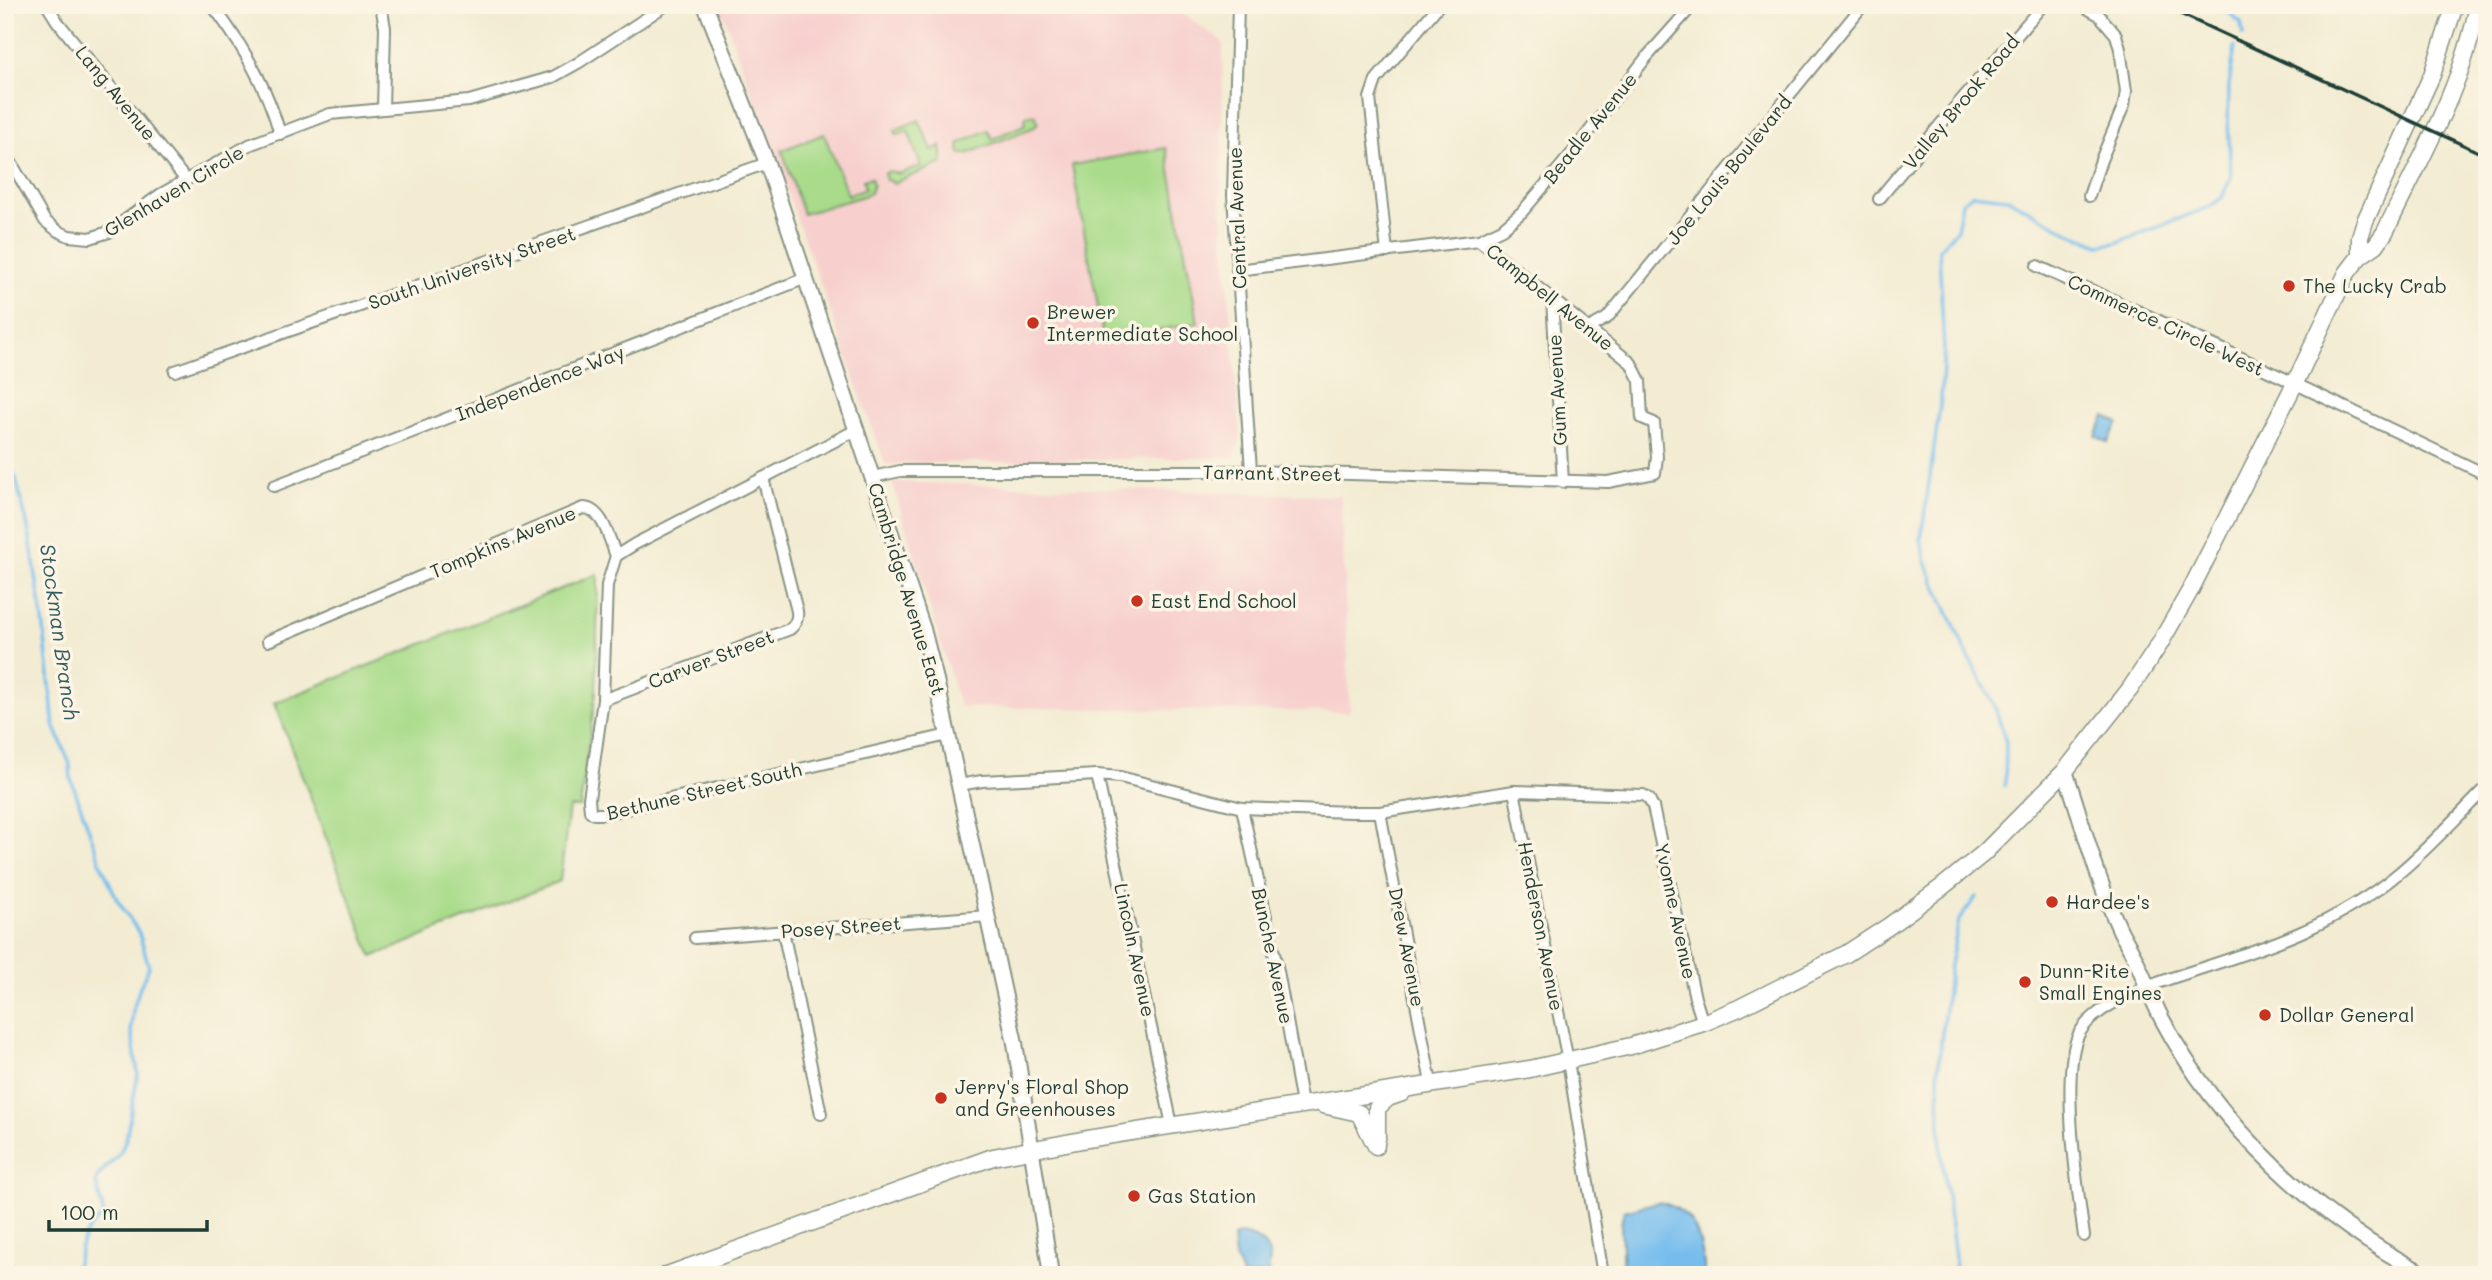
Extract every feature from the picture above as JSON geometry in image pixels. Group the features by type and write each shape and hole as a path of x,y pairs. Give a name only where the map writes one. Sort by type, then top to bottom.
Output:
{"highway":[{"path":"2360,256 2360,237 2365,221 2432,75 2455,5"},
{"path":"667,1275 993,1157 1568,1061 1631,1046 1703,1023 1789,984 1846,954 1889,926 1984,853 2065,771 2130,689 2159,645 2191,589 2347,273 2360,256 2376,245 2385,232 2460,70 2481,13"},
{"path":"1304,1103 1359,1112 1376,1146 1377,1108 1388,1098 1428,1084"}],"main road":[{"name":"Cambridge Avenue East","path":"705,5 767,163 923,629 1015,1043 1051,1275"},
{"path":"2065,771 2112,911 2162,1018 2193,1068 2260,1152 2326,1212 2425,1275"}],"street":[{"name":"Lang Avenue","path":"47,5 57,21 187,180"},
{"path":"212,5 247,54 274,112 280,134"},
{"path":"381,5 385,28 383,109"},
{"name":"Glenhaven Circle","path":"5,152 45,221 58,231 82,238 109,232 161,194 250,145 330,114 468,101 553,76 578,63 666,5"},
{"name":"Central Avenue","path":"1238,5 1233,195 1251,471"},
{"name":"Beadle Avenue","path":"1479,240 1502,229 1522,212 1693,5"},
{"name":"Joe Louis Boulevard","path":"1589,328 1606,318 1864,5"},
{"name":"Valley Brook Road","path":"1880,199 2043,5"},
{"path":"2081,5 2099,15 2116,34 2126,91 2124,105 2089,196"},
{"path":"1387,252 1370,98 1376,80 1433,7"},
{"name":"South University Street","path":"175,371 767,163"},
{"name":"Campbell Avenue","path":"1237,270 1479,240 1626,358 1636,369 1640,381 1642,418 1654,423 1657,457"},
{"name":"Commerce Circle West","path":"2037,266 2237,355 2294,385 2487,475"},
{"name":"Independence Way","path":"274,486 806,278"},
{"name":"Gum Avenue","path":"1552,299 1563,482"},
{"path":"617,556 635,544 858,429"},
{"name":"Tarrant Street","path":"873,477 900,471 1251,471 1608,482 1655,473 1657,457"},
{"name":"Carver Street","path":"603,700 790,629 794,625 797,611 763,478"},
{"name":"Tompkins Avenue","path":"268,640 583,508 589,508 596,513 617,556"},
{"name":"Bethune Street South","path":"617,556 607,585 603,700 589,799 590,811 598,815 948,735"},
{"path":"959,785 982,781 1097,775 1140,780 1242,808 1380,812 1514,791"},
{"name":"Lincoln Avenue","path":"1097,775 1172,1125"},
{"path":"2084,1236 2077,1189 2070,1088 2072,1053 2079,1033 2091,1018 2107,1007 2149,988 2266,948 2342,912 2400,872 2487,787"},
{"name":"Yvonne Avenue","path":"1514,791 1637,794 1649,799 1703,1023"},
{"name":"Henderson Avenue","path":"1514,791 1568,1061 1603,1275"},
{"name":"Bunche Avenue","path":"1242,808 1304,1103"},
{"name":"Drew Avenue","path":"1380,812 1428,1084"},
{"name":"Posey Street","path":"695,939 988,916"},
{"path":"783,930 821,1114"}],"shaded area":[{"name":"Brewer Intermediate School","path":"720,5 1171,5 1223,42 1221,205 1241,441 1235,457 885,464"},
{"name":"East End School","path":"892,482 1341,496 1350,712 960,707"}],"green space":[{"path":"1035,115 1038,122 1035,127 967,154 961,154 959,151 960,143 988,130 992,139 1024,125 1026,116"},
{"path":"919,120 932,150 941,146 943,163 894,183 886,180 884,174 889,171 900,174 921,166 908,131 897,135 895,130"},
{"path":"824,134 848,195 865,189 863,180 871,178 873,184 870,193 863,196 803,214 782,150"},
{"path":"1166,148 1198,323 1104,340 1072,165"},
{"path":"598,574 596,692 580,807 569,807 560,881 372,957 274,703"}],"water":[{"path":"2105,416 2118,423 2108,443 2096,436"},
{"path":"1658,1202 1681,1211 1695,1228 1702,1250 1705,1275 1623,1275 1621,1224 1624,1211"},
{"path":"1241,1234 1256,1238 1266,1248 1270,1258 1268,1275 1242,1275 1235,1257 1233,1237"}],"waterway":[{"path":"2220,5 2241,23 2243,35"},
{"path":"2005,786 2006,742 1995,707 1932,577 1921,539 1941,398 1944,351 1939,250 1957,229 1962,203 1972,194 2007,198 2069,233 2100,245 2116,243 2209,207 2222,198 2231,177 2229,85 2235,47"},
{"name":"Stockman Branch","path":"5,457 16,479 29,532 43,620 54,725 70,764 71,779 101,864 117,899 139,933 149,967 133,1010 131,1029 138,1074 126,1139 120,1153 98,1176 96,1182 104,1216 96,1221 86,1234 74,1275"},
{"path":"1955,1275 1941,1150 1938,1070 1950,965 1959,920 1976,897"}],"railway":[{"path":"2161,5 2487,156"}],"place":[{"name":"The Lucky Crab","path":"2289,286"},
{"name":"Brewer Intermediate School","path":"1033,323"},
{"name":"East End School","path":"1137,601"},
{"name":"Hardee's","path":"2052,902"},
{"name":"Dunn-Rite Small Engines","path":"2025,982"},
{"name":"Dollar General","path":"2265,1015"},
{"name":"Jerry's Floral Shop and Greenhouses","path":"941,1098"},
{"name":"Gas Station","path":"1134,1196"}]}
